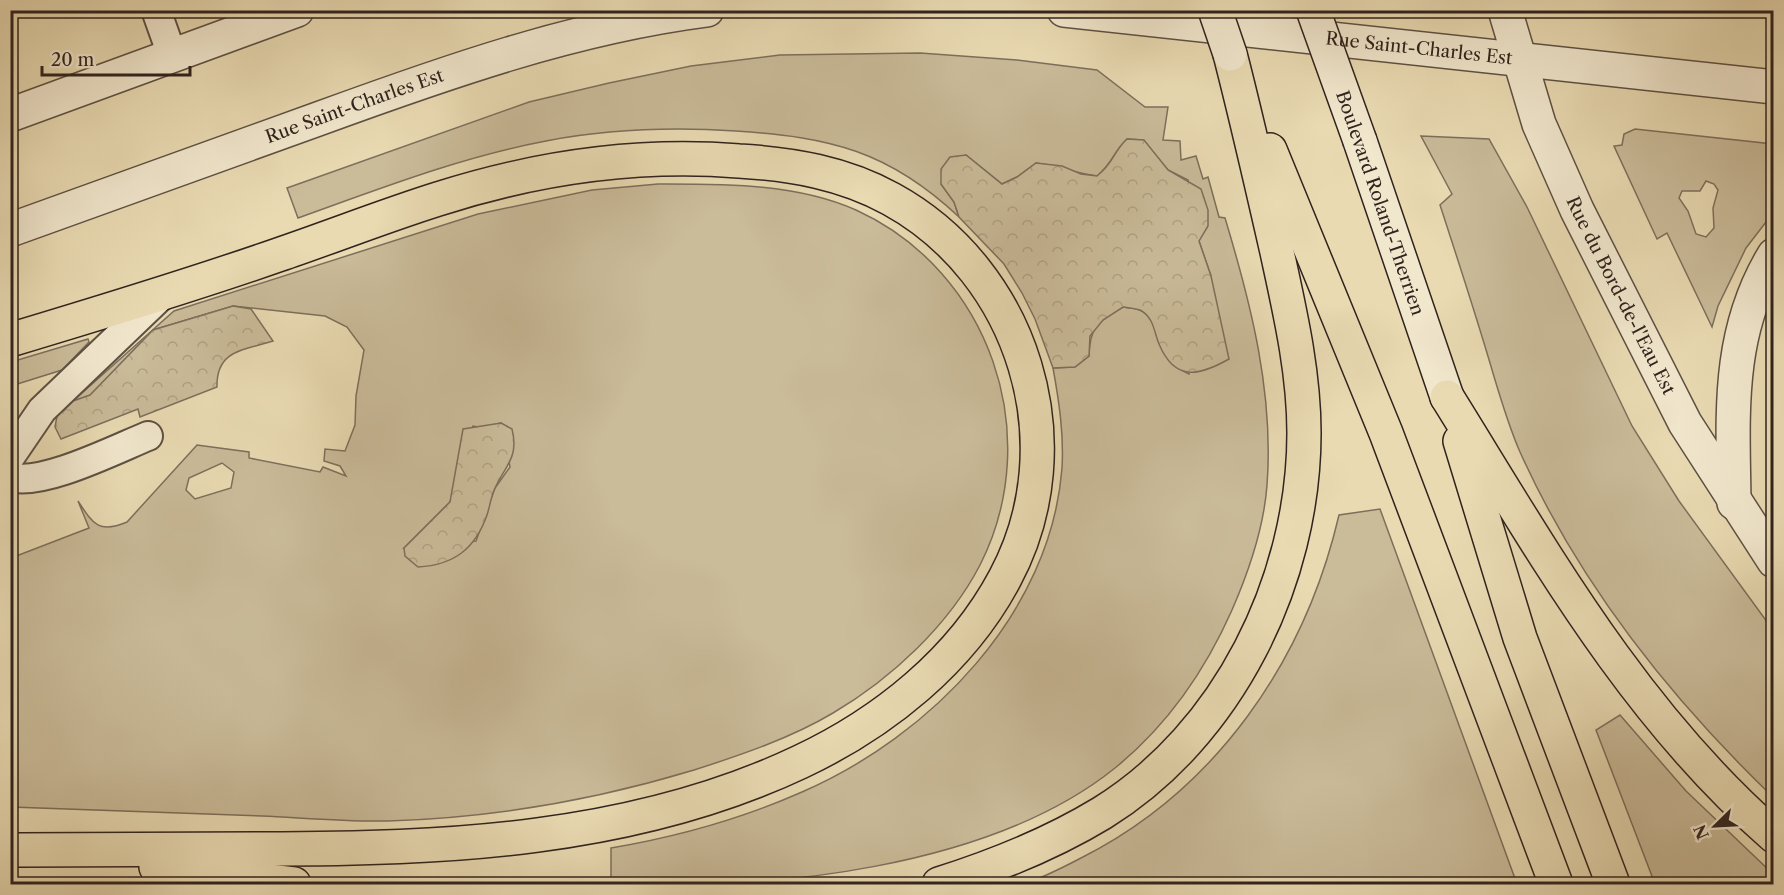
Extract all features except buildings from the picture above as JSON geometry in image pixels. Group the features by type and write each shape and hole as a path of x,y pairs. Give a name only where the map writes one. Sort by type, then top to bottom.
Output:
{"highway":[{"path":"1230,54 1258,137 1386,433 1556,885"},
{"path":"939,885 982,871 1065,834 1104,812 1140,786 1170,759 1228,690 1253,646 1271,602 1295,517 1304,434 1294,331 1258,137"},
{"path":"10,340 163,294 439,198 546,172 587,165 683,159 735,160 822,171 891,198 924,220 982,279 1003,309 1031,381 1036,420 1037,463 1029,518 1007,575 970,632 913,691 873,721 835,745 758,781 718,795 562,832 456,846 347,849 15,850"},
{"path":"1447,397 1575,604 1632,685 1702,768 1773,836"},
{"path":"1447,397 1520,638 1613,885"},
{"path":"15,850 294,885"}],"street":[{"path":"10,115 297,10"},
{"name":"Rue Saint-Charles Est","path":"10,230 436,78 602,31 707,10"},
{"name":"Rue Saint-Charles Est","path":"1064,10 1773,87"},
{"path":"1215,10 1230,54"},
{"name":"Boulevard Roland-Therrien","path":"1312,10 1447,397"},
{"name":"Rue du Bord-de-l'Eau Est","path":"1506,10 1539,124 1577,210 1679,413 1734,503 1773,561"},
{"path":"1734,503 1733,393 1737,351 1756,288 1773,255"}],"lane":[{"path":"156,10 172,55"},
{"path":"10,457 42,410 163,294"},
{"path":"10,477 26,480 44,477 148,436"}],"green space":[{"path":"920,53 1017,60 1097,70 1145,107 1168,107 1163,140 1180,141 1181,160 1196,156 1203,179 1208,177 1219,217 1225,218 1252,316 1264,383 1268,451 1267,485 1259,533 1244,580 1210,654 1168,715 1152,734 1115,768 1064,802 1006,829 942,851 875,866 806,877 738,883 672,885 611,883 611,848 684,833 732,819 779,802 850,768 896,738 938,703 976,663 1009,619 1035,572 1053,521 1062,468 1062,443 1053,368 1075,367 1089,356 1091,337 1097,326 1123,307 1140,310 1149,317 1169,359 1189,374 1211,276 1199,241 1188,180 1168,170 1143,140 1127,139 1097,176 1036,163 1017,177 1002,184 966,155 941,184 954,202 959,217 908,177 882,162 829,143 770,134 665,129 569,137 514,148 420,175 298,218 287,188 529,102 609,83 691,66 780,55"},
{"path":"1635,129 1773,144 1773,213 1746,248 1718,306 1712,327 1667,233 1657,239 1614,146 1622,145 1624,134","holes":["1706,181 1714,184 1718,190 1713,208 1714,228 1706,237 1696,234 1688,211 1679,198 1682,191 1700,191"]},
{"path":"1421,136 1489,139 1527,207 1632,426 1679,501 1773,630 1773,797 1698,720 1663,679 1599,593 1544,500 1510,428 1440,205 1452,194"},
{"path":"1127,139 1144,140 1168,170 1201,189 1208,210 1208,226 1199,241 1211,276 1229,359 1208,369 1189,372 1172,365 1165,356 1146,314 1138,309 1123,307 1103,320 1090,336 1089,356 1075,367 1053,368 1035,319 1022,293 1004,264 959,217 954,202 941,184 941,169 950,157 966,155 1002,184 1017,177 1036,163 1062,166 1081,174 1097,176 1107,167"},
{"path":"658,184 733,185 784,190 833,201 856,210 903,237 941,273 972,315 993,362 1005,412 1007,463 999,515 980,565 967,587 952,609 917,649 855,699 833,713 783,738 748,752 657,781 542,806 465,816 388,821 11,807 11,558 89,528 78,501 88,516 98,525 110,527 127,522 197,445 249,452 249,458 320,472 323,467 346,476 340,466 324,461 325,449 345,451 355,425 356,396 364,350 347,327 325,316 233,306 153,330 90,396 73,401 174,311 478,214 592,190","holes":["501,423 510,467 495,488 476,541 404,548 450,502 473,426 484,428","222,463 234,472 231,488 195,499 186,490 189,478"]},
{"path":"233,306 251,309 273,341 242,350 227,359 221,365 217,387 140,417 138,409 61,439 55,427 57,416 73,401 90,395 153,330"},
{"path":"1773,331 1774,431 1767,403"},
{"path":"88,339 89,342 62,370 11,386 11,362"},
{"path":"501,423 512,429 513,454 494,491 482,527 462,553 442,563 418,567 405,556 404,548 450,502 463,429"},
{"path":"1380,509 1517,884 1023,884 1081,858 1129,830 1173,796 1213,758 1248,716 1278,670 1303,621 1324,569 1339,515"},
{"path":"1620,715 1686,791 1773,874 1773,884 1655,884 1596,730"}]}
